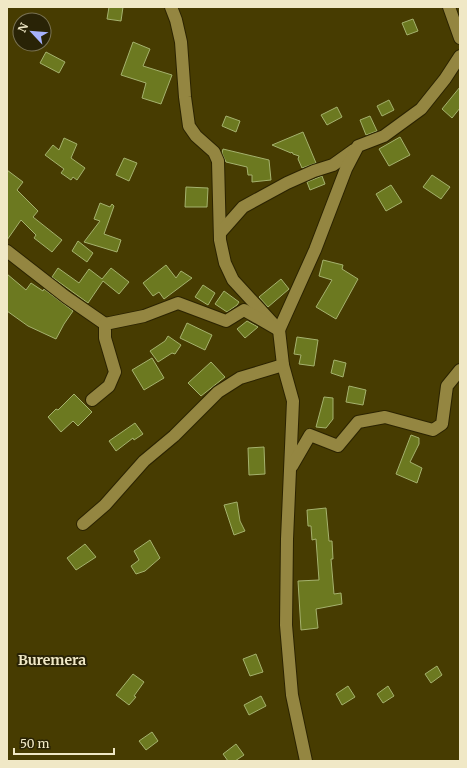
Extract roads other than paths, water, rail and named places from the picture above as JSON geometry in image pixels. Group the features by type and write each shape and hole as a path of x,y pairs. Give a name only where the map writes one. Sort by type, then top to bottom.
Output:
{"street":[{"path":"171,7 176,20 181,42 184,97 189,126 196,136 214,152 218,161 220,233 225,263 233,280 279,330"},
{"path":"449,7 460,38"},
{"path":"220,233 243,207 287,183 314,171 334,165 358,146 384,136 421,109 445,79 460,56"},
{"path":"306,761 292,695 286,625 287,539 293,401 283,365 279,330 315,250 346,168 358,146"},
{"path":"7,251 66,297 105,324 144,316 178,303 226,321 244,310 279,330"},
{"path":"92,400 109,386 115,372 104,338 105,324"},
{"path":"83,524 105,505 144,461 174,436 218,392 240,378 283,365"},
{"path":"291,467 310,436 338,446 358,422 385,417 433,430 442,424 447,386 460,370"}],"district":[{"name":"Buremera","path":"52,660"}]}
